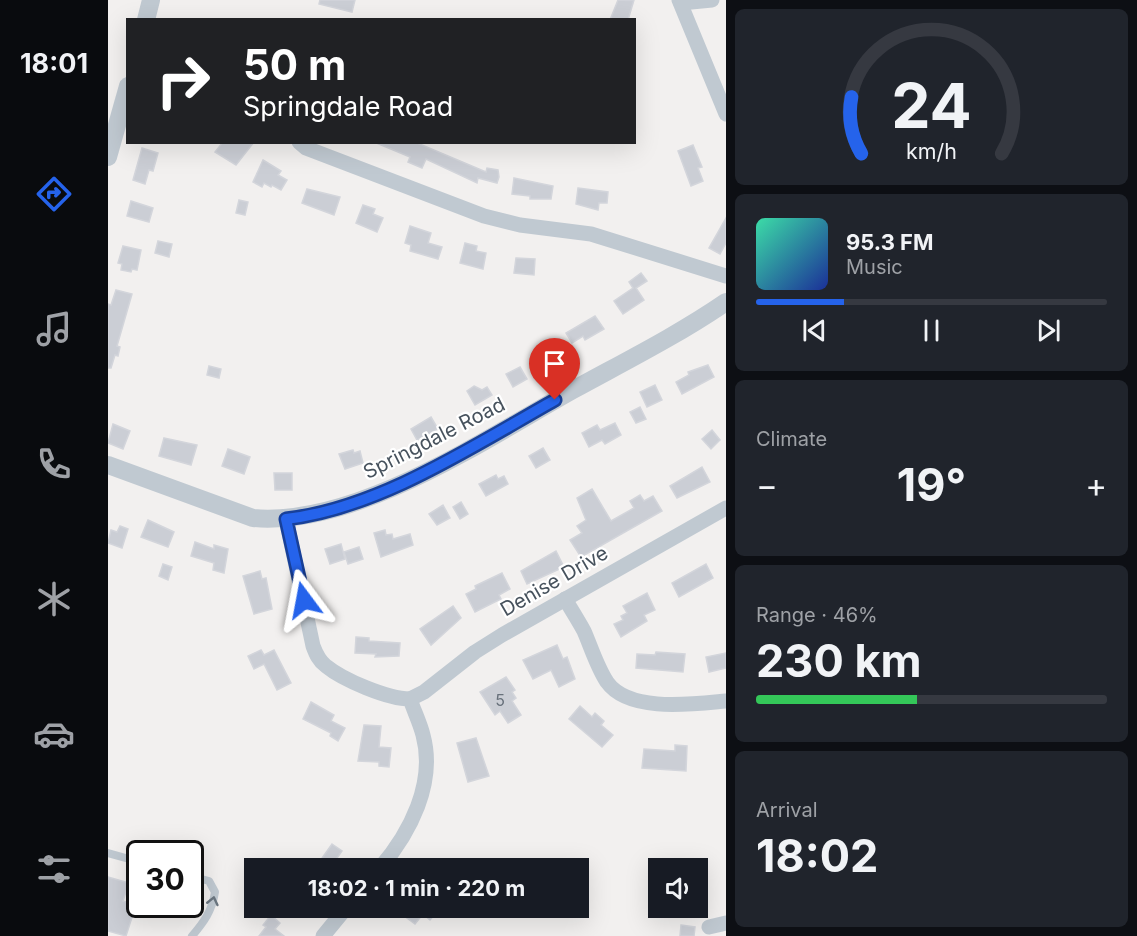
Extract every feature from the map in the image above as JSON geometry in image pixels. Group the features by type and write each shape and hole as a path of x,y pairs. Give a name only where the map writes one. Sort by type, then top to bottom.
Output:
{"street":[{"path":"146,18 151,0"},
{"path":"712,0 680,2 726,114"},
{"path":"108,157 126,93"},
{"path":"302,144 316,152 484,216 520,225 591,234 726,276"},
{"name":"Springdale Road","path":"108,465 200,501 253,518 286,519 372,496 415,477 726,302"},
{"name":"Denise Drive","path":"410,699 424,692 475,652 726,508"},
{"path":"286,519 313,646 319,659 344,677 380,692 410,699 423,736 426,777 408,828 389,858"},
{"path":"565,599 583,630 606,681 617,692 627,698 654,703 688,704 726,700"},
{"path":"323,936 338,918"},
{"path":"709,927 726,923"}],"lane":[{"path":"108,853 126,858"},
{"path":"192,936 213,906 215,892 208,881 204,880"}],"building":[{"path":"320,0 355,0 352,12 319,4"},
{"path":"618,0 634,0 629,18 611,18"},
{"path":"221,144 252,144 236,165 215,152"},
{"path":"379,144 420,144 486,172 487,168 498,170 499,177 497,183 478,178 477,183 426,159 422,168 408,162 410,157"},
{"path":"693,145 702,167 698,168 703,181 691,186 678,151"},
{"path":"142,148 158,153 153,171 149,170 145,184 133,180"},
{"path":"263,160 281,171 278,175 287,180 281,190 264,183 262,187 253,182"},
{"path":"514,178 553,186 551,199 530,199 530,196 512,194"},
{"path":"578,188 608,192 607,203 599,203 598,210 576,204"},
{"path":"307,189 340,197 334,215 302,203"},
{"path":"239,200 248,202 245,215 236,213"},
{"path":"131,201 153,208 149,222 127,216"},
{"path":"363,205 375,209 373,214 383,218 377,232 356,223"},
{"path":"726,218 726,243 720,254 709,248"},
{"path":"410,226 431,233 428,243 442,247 438,259 410,251 411,245 405,243"},
{"path":"158,241 172,244 169,257 155,253"},
{"path":"465,243 477,246 476,251 486,253 483,269 460,263"},
{"path":"123,246 141,250 137,270 132,269 131,272 121,270 122,264 118,263"},
{"path":"516,258 535,259 534,275 514,273"},
{"path":"641,273 647,281 636,288 644,300 623,314 614,301 633,288 629,282"},
{"path":"116,290 132,294 117,346 120,347 118,356 115,355 111,368 108,368 108,304 111,305"},
{"path":"595,316 604,329 585,340 583,336 572,343 566,333"},
{"path":"708,365 714,377 682,394 676,382 689,375 688,372"},
{"path":"209,366 221,369 219,378 207,375"},
{"path":"520,367 527,379 513,387 506,374"},
{"path":"655,385 662,400 647,407 640,392"},
{"path":"474,386 482,390 487,387 492,395 475,405 467,391"},
{"path":"640,407 646,419 636,423 630,412"},
{"path":"431,417 438,429 417,440 411,429"},
{"path":"615,423 621,435 605,444 602,440 589,447 582,433 597,425 600,430"},
{"path":"113,424 130,431 123,449 108,443"},
{"path":"712,430 720,440 711,449 702,439"},
{"path":"164,438 197,445 191,465 159,456"},
{"path":"543,448 550,460 536,468 529,456"},
{"path":"228,449 250,457 244,474 222,466"},
{"path":"353,450 354,453 360,451 363,463 345,469 339,454"},
{"path":"702,467 710,482 677,498 670,486"},
{"path":"274,473 292,473 292,490 275,490"},
{"path":"496,475 498,479 504,476 508,484 486,496 479,484"},
{"path":"592,489 611,521 634,508 630,501 640,495 644,501 653,496 662,511 581,557 570,540 582,533 577,526 586,520 577,498"},
{"path":"461,502 468,514 460,519 453,507"},
{"path":"443,505 450,518 437,525 429,514"},
{"path":"148,520 174,532 168,547 141,537"},
{"path":"120,526 128,529 122,548 108,543 111,530 117,532"},
{"path":"385,530 386,535 392,534 393,539 410,534 413,545 381,557 374,533"},
{"path":"195,542 214,549 214,545 228,549 224,573 213,570 214,563 191,556"},
{"path":"341,544 345,559 330,564 325,549"},
{"path":"359,547 363,559 348,564 344,552"},
{"path":"556,551 564,567 527,584 521,571"},
{"path":"163,564 172,567 168,580 159,576"},
{"path":"706,564 713,578 679,597 672,583"},
{"path":"260,571 262,579 266,578 272,609 254,614 243,576"},
{"path":"502,573 510,589 499,595 501,599 475,612 466,594 476,589 475,586"},
{"path":"647,593 655,610 644,615 647,621 621,637 614,624 623,620 621,616 627,613 623,606"},
{"path":"453,606 461,618 431,645 420,629"},
{"path":"356,637 369,638 369,641 400,643 399,656 375,657 376,654 355,653"},
{"path":"557,645 563,659 567,657 575,679 559,687 551,670 533,679 523,660"},
{"path":"261,650 264,655 274,650 291,683 277,690 264,664 254,669 248,656"},
{"path":"656,652 685,654 683,672 636,668 637,654 655,655"},
{"path":"726,653 726,668 709,672 706,657"},
{"path":"506,677 515,690 512,692 516,698 512,701 521,715 508,723 500,711 495,715 480,692"},
{"path":"311,702 334,715 331,721 345,728 338,741 330,736 331,733 303,719"},
{"path":"580,706 592,717 595,713 604,721 601,725 613,735 602,747 569,719"},
{"path":"364,725 381,726 379,747 391,748 389,767 379,766 379,762 358,761"},
{"path":"476,738 489,776 468,782 457,743"},
{"path":"675,745 687,746 686,771 642,768 644,749 675,751"},
{"path":"332,844 342,851 337,858 322,858"},
{"path":"108,877 126,882 123,901 126,902 126,918 132,918 126,936 108,931"},
{"path":"269,918 274,918 280,923 275,929 284,936 259,936 266,927 263,925"},
{"path":"407,918 420,918 415,924"},
{"path":"681,925 695,927 694,936 680,936"}],"route":[{"path":"304,600 286,519 372,496 415,477 555,400"}]}
